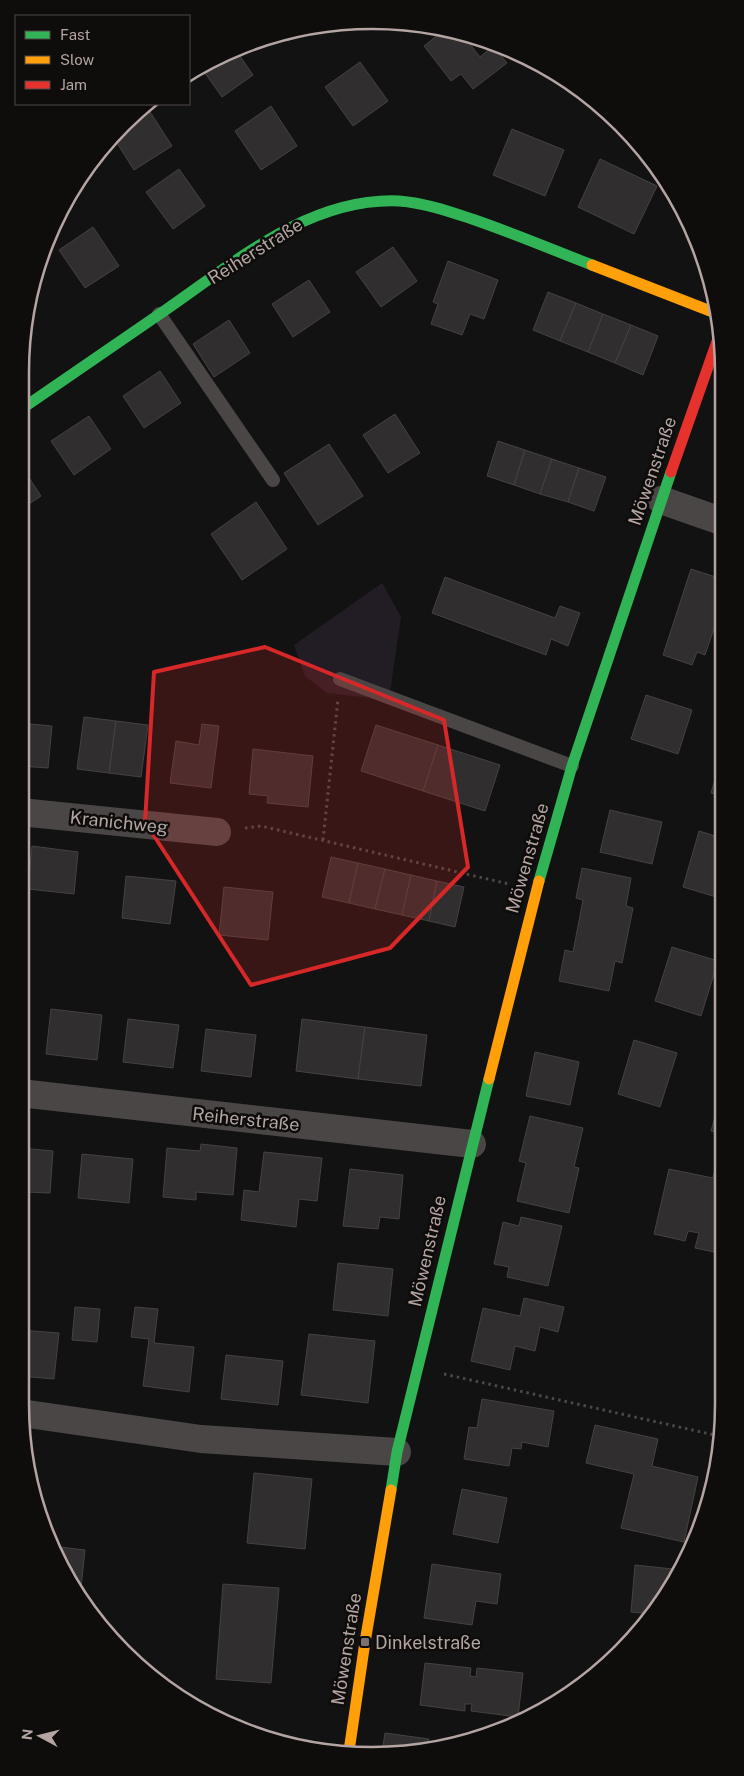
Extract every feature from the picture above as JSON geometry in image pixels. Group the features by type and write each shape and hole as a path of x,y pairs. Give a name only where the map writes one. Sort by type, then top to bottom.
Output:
{"street":[{"name":"Reiherstraße","path":"29,404 158,314 286,230 320,214 339,208 375,202 401,202 423,205 456,214 710,311"},
{"name":"Möwenstraße","path":"350,1747 364,1642 397,1452 536,890 572,766 661,500 715,348"},
{"path":"661,500 715,519"},
{"name":"Kranichweg","path":"29,813 217,832"},
{"name":"Reiherstraße","path":"29,1094 472,1144"},
{"path":"29,1413 201,1439 397,1452"}],"lane":[{"path":"158,314 273,480"},
{"path":"340,679 572,766"}],"path":[{"path":"322,840 340,679"},
{"path":"217,832 261,826 536,890"},
{"path":"418,1368 714,1435"}],"highlighted area":[{"path":"265,647 444,720 468,867 390,948 251,985 145,822 154,672"}],"shaded area":[{"path":"382,583 401,617 389,700 327,693 305,676 294,645"}],"building":[{"path":"439,35 469,43 480,57 489,50 499,54 507,63 473,89 461,74 451,81 424,46"},
{"path":"240,56 253,75 222,97 205,72"},
{"path":"360,62 388,101 353,126 325,87"},
{"path":"271,106 297,146 261,170 235,131"},
{"path":"150,111 172,146 134,170 117,143 129,129"},
{"path":"512,129 564,150 545,196 493,175"},
{"path":"600,159 657,186 634,234 578,207"},
{"path":"179,169 205,206 173,229 146,192"},
{"path":"93,227 119,266 85,288 59,250"},
{"path":"393,247 417,281 381,307 356,272"},
{"path":"448,261 498,280 484,319 470,314 462,335 431,324 438,304 433,302"},
{"path":"309,280 330,312 293,337 272,304"},
{"path":"548,292 576,303 560,341 533,330"},
{"path":"576,303 603,314 588,352 560,341"},
{"path":"603,314 631,325 615,363 588,352"},
{"path":"229,320 250,353 214,377 193,344"},
{"path":"631,325 658,336 643,375 615,363"},
{"path":"160,371 181,403 144,428 123,396"},
{"path":"395,414 420,453 388,473 363,435"},
{"path":"89,416 111,449 74,475 51,441"},
{"path":"498,441 525,450 514,485 487,476"},
{"path":"329,444 363,496 318,525 284,473"},
{"path":"525,450 552,459 540,494 514,485"},
{"path":"552,459 579,468 568,502 540,494"},
{"path":"579,468 606,477 594,511 568,502"},
{"path":"29,478 41,496 29,504"},
{"path":"256,502 287,549 242,580 211,534"},
{"path":"691,569 715,577 715,626 705,655 697,652 692,665 663,655"},
{"path":"445,577 555,618 560,606 580,613 568,646 551,639 546,655 432,613"},
{"path":"646,695 692,710 678,754 631,739"},
{"path":"84,717 116,721 109,773 77,769"},
{"path":"116,721 148,725 141,777 109,773"},
{"path":"29,724 52,726 48,768 29,767"},
{"path":"202,724 219,726 211,788 170,783 176,741 199,745"},
{"path":"376,725 438,745 423,791 361,771"},
{"path":"438,745 500,765 485,811 423,791"},
{"path":"253,749 313,756 308,807 267,803 268,796 249,794"},
{"path":"715,780 715,794 711,793"},
{"path":"610,810 662,822 652,864 600,852"},
{"path":"699,831 715,836 715,897 683,887"},
{"path":"32,846 78,852 74,894 29,889"},
{"path":"331,857 358,863 349,903 322,897"},
{"path":"358,863 385,869 375,909 349,903"},
{"path":"582,868 631,878 626,906 633,908 622,963 615,961 609,991 559,981 565,950 573,952 583,900 576,898"},
{"path":"385,869 411,875 402,915 375,909"},
{"path":"411,875 437,881 429,921 402,915"},
{"path":"126,876 176,881 170,924 122,918"},
{"path":"437,881 464,887 455,927 429,921"},
{"path":"224,887 273,892 268,940 219,935"},
{"path":"672,947 715,960 715,971 701,1016 655,1001"},
{"path":"51,1009 102,1015 97,1060 46,1054"},
{"path":"128,1019 179,1025 173,1068 123,1062"},
{"path":"302,1019 365,1027 358,1079 296,1071"},
{"path":"365,1027 427,1035 421,1086 358,1079"},
{"path":"206,1029 256,1035 251,1077 201,1071"},
{"path":"634,1040 677,1053 660,1107 618,1094"},
{"path":"535,1052 579,1062 570,1105 526,1096"},
{"path":"530,1116 583,1128 574,1167 579,1168 569,1213 517,1201 526,1163 519,1161"},
{"path":"715,1116 715,1132 711,1131"},
{"path":"201,1144 237,1148 233,1195 196,1192 196,1200 163,1197 167,1148 200,1151"},
{"path":"29,1149 53,1151 50,1193 29,1192"},
{"path":"264,1152 322,1158 317,1201 299,1199 296,1227 241,1220 244,1190 259,1192"},
{"path":"82,1154 133,1159 129,1203 78,1198"},
{"path":"350,1169 403,1175 399,1219 380,1217 378,1229 343,1226"},
{"path":"669,1169 713,1178 715,1169 715,1252 695,1248 699,1233 688,1231 685,1241 654,1234"},
{"path":"521,1217 562,1226 548,1286 507,1277 509,1267 494,1264 503,1222 519,1226"},
{"path":"338,1263 393,1269 388,1316 333,1310"},
{"path":"524,1298 564,1307 558,1332 540,1327 535,1351 515,1346 510,1370 471,1361 483,1308 520,1316"},
{"path":"75,1307 100,1309 97,1342 72,1340"},
{"path":"135,1307 158,1309 154,1343 194,1347 189,1392 143,1386 149,1339 131,1337"},
{"path":"29,1331 59,1333 54,1379 29,1377"},
{"path":"309,1334 375,1341 368,1403 301,1395"},
{"path":"226,1355 283,1361 278,1405 221,1399"},
{"path":"482,1399 554,1411 548,1447 522,1442 521,1449 512,1448 509,1466 464,1459 469,1427 477,1428"},
{"path":"595,1425 658,1439 652,1466 698,1477 684,1542 621,1528 634,1474 586,1463"},
{"path":"254,1473 312,1479 305,1549 247,1543"},
{"path":"462,1489 507,1498 498,1543 453,1534"},
{"path":"60,1547 85,1550 81,1586"},
{"path":"432,1564 501,1574 497,1604 476,1601 472,1625 424,1618"},
{"path":"635,1565 673,1569 644,1613 631,1612"},
{"path":"223,1584 279,1588 271,1683 216,1679"},
{"path":"425,1663 471,1668 470,1676 476,1677 477,1668 523,1673 518,1714 514,1716 471,1711 472,1704 465,1704 465,1711 420,1705"},
{"path":"385,1733 429,1739 428,1742 383,1747"}],"traffic: fast":[{"path":"29,404 247,253 304,221 335,210 366,203 399,201 427,205 487,224 592,265"},
{"path":"539,881 572,766 671,472"},
{"path":"391,1490 397,1452 489,1079"}],"traffic: slow":[{"path":"592,265 710,311"},
{"path":"489,1079 539,881"},
{"path":"350,1747 391,1490"}],"traffic: jam":[{"path":"671,472 715,348"}],"place":[{"name":"Dinkelstraße","path":"365,1642"}]}
